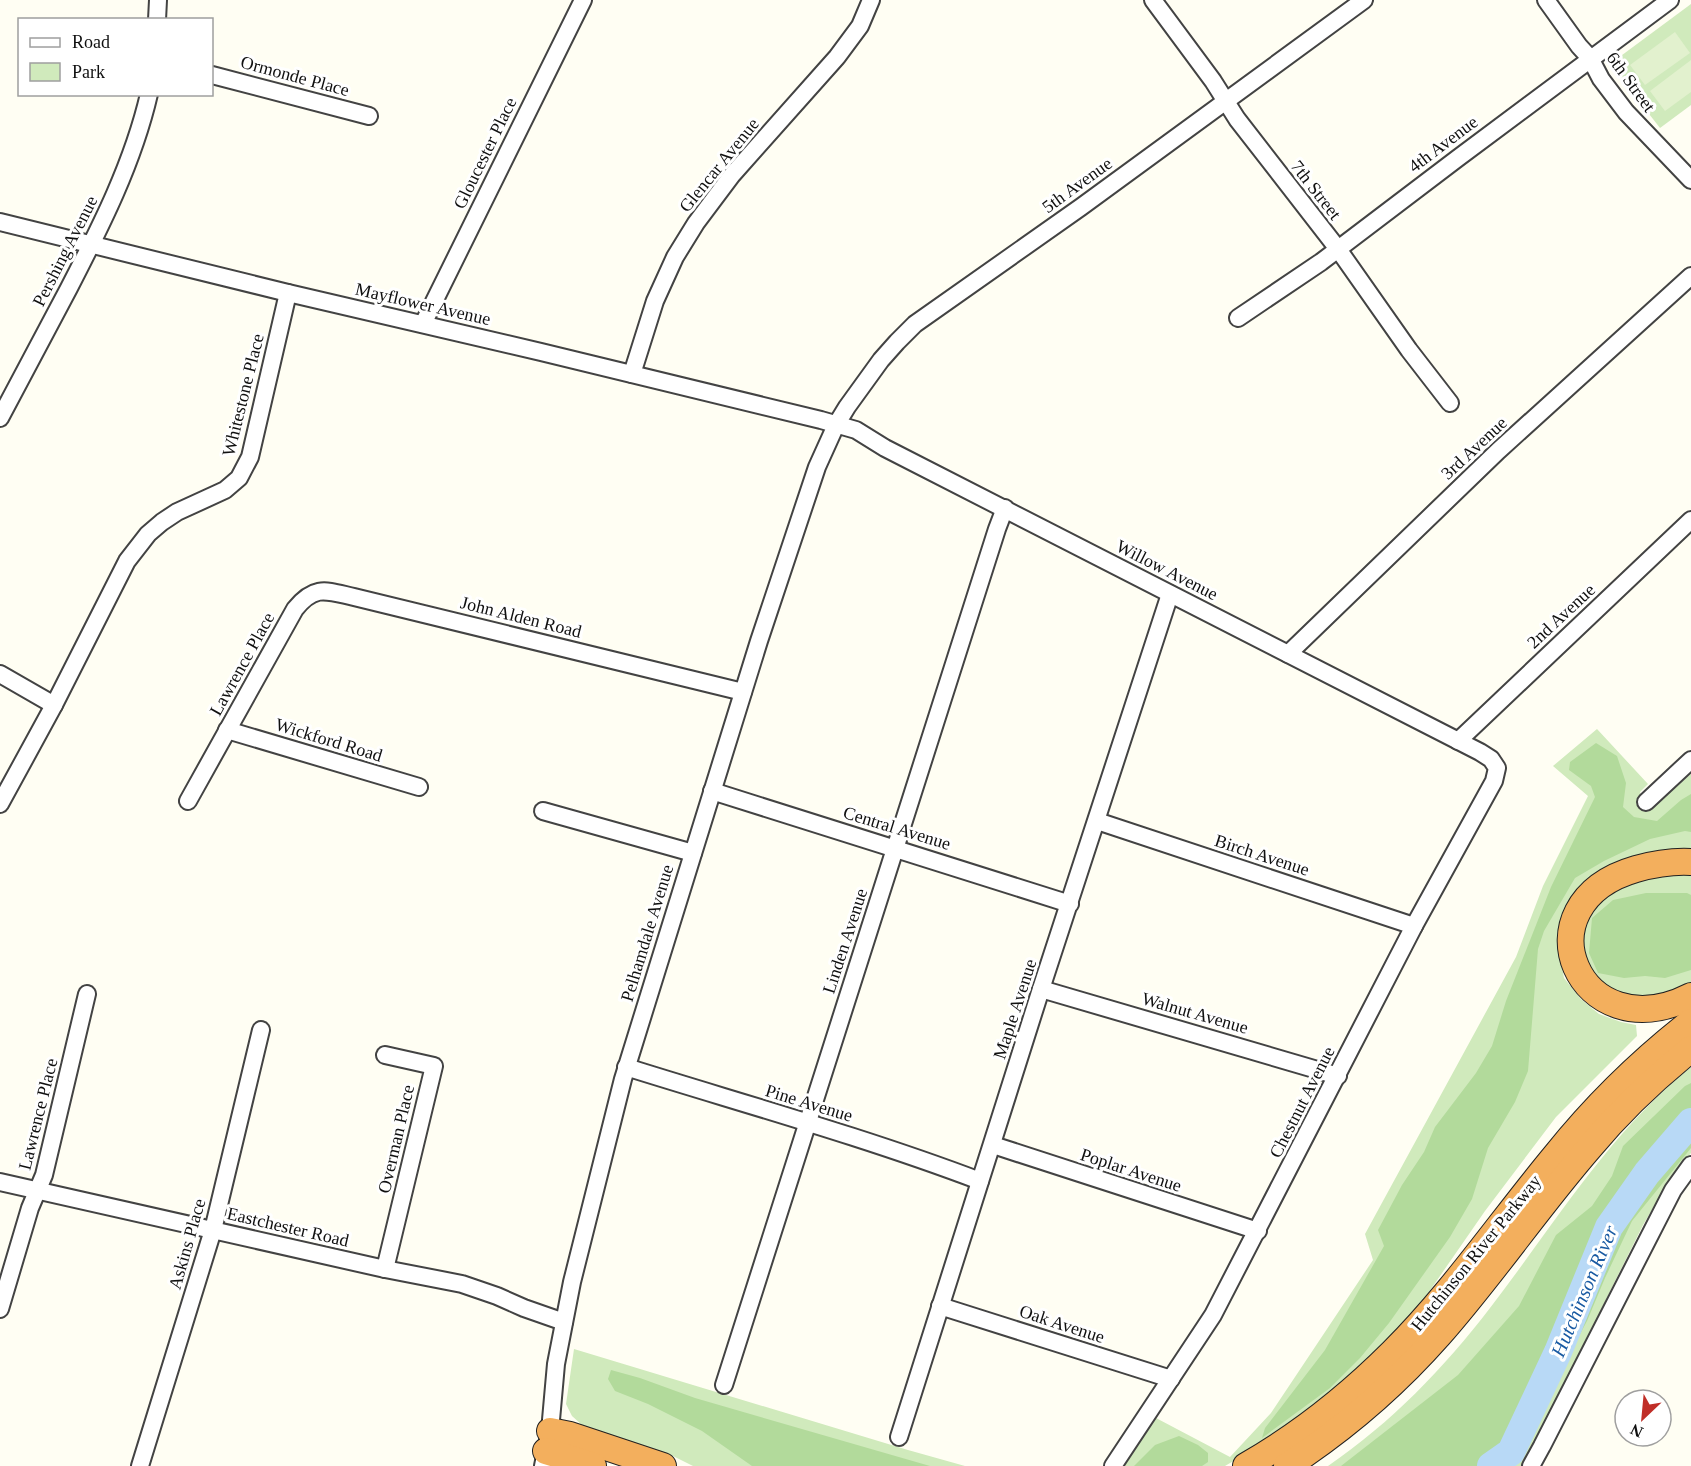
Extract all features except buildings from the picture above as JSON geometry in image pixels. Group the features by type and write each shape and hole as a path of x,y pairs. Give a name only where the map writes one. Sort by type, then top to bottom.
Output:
{"highway":[{"path":"1691,862 1639,868 1623,873 1600,885 1584,901 1577,912 1570,939 1573,958 1581,977 1596,994 1609,1002 1634,1009 1651,1009 1674,1004 1691,996"},
{"name":"Hutchinson River Parkway","path":"1246,1466 1315,1420 1362,1382 1394,1352 1467,1267 1553,1157 1582,1124 1639,1066 1691,1022"},
{"name":"Hutchinson River Parkway","path":"1287,1466 1320,1444 1374,1401 1437,1337 1483,1283 1590,1146 1643,1091 1691,1049"},
{"path":"546,1450 570,1435 663,1466"},
{"path":"1295,1466 1320,1444"},
{"path":"546,1450 593,1466"}],"street":[{"path":"157,18 158,0"},
{"name":"Gloucester Place","path":"423,324 583,0"},
{"name":"Glencar Avenue","path":"632,374 655,301 675,257 696,223 732,175 837,57 860,26 871,0"},
{"name":"7th Street","path":"1153,0 1214,81 1247,132 1338,249 1409,350 1450,403"},
{"name":"5th Avenue","path":"837,424 881,360 915,324 1081,207 1364,0"},
{"name":"6th Street","path":"1546,0 1590,58 1601,79 1626,112 1691,180"},
{"name":"4th Avenue","path":"1238,318 1338,249 1670,0"},
{"name":"Ormonde Place","path":"213,75 369,116"},
{"name":"Pershing Avenue","path":"0,418 92,245 129,161 149,96"},
{"name":"Mayflower Avenue","path":"0,222 837,424"},
{"name":"3rd Avenue","path":"1288,654 1498,451 1691,276"},
{"name":"Whitestone Place","path":"0,804 54,705 127,561 148,534 177,512 225,490 239,478 245,468 250,457 288,293"},
{"name":"Willow Avenue","path":"837,424 856,430 885,448 1480,752"},
{"name":"Pelhamdale Avenue","path":"546,1450 556,1364 572,1282 626,1067 743,692 817,467 837,424"},
{"name":"Linden Avenue","path":"724,1386 1005,508"},
{"name":"2nd Avenue","path":"1458,741 1691,520"},
{"name":"John Alden Road","path":"295,609 302,599 318,591 332,592 743,692"},
{"name":"Maple Avenue","path":"899,1437 1041,989 1170,594"},
{"name":"Lawrence Place","path":"188,801 295,609"},
{"path":"0,674 54,705"},
{"name":"Wickford Road","path":"227,730 419,787"},
{"name":"Chestnut Avenue","path":"1113,1466 1213,1315 1414,926 1494,781 1497,768 1491,759 1480,752"},
{"path":"1646,802 1691,760"},
{"name":"Central Avenue","path":"712,791 1070,904"},
{"path":"543,811 693,853"},
{"name":"Birch Avenue","path":"1097,821 1414,926"},
{"name":"Walnut Avenue","path":"1041,989 1338,1076"},
{"name":"Lawrence Place","path":"0,1309 30,1208 44,1175 87,994"},
{"name":"Askins Place","path":"140,1466 213,1230 261,1030"},
{"name":"Overman Place","path":"385,1055 434,1066 385,1269"},
{"name":"Pine Avenue","path":"626,1067 808,1122 980,1181"},
{"name":"Poplar Avenue","path":"993,1145 1258,1231"},
{"path":"1531,1466 1673,1190 1691,1165"},
{"name":"Eastchester Road","path":"0,1182 385,1269 462,1284 564,1322"},
{"name":"Oak Avenue","path":"940,1306 1171,1379"}],"green space":[{"path":"1691,4 1691,105 1660,128 1610,64"},
{"path":"1675,32 1690,53 1645,85 1630,65"},
{"path":"1691,60 1691,92 1665,111 1650,91"},
{"path":"1597,729 1648,784 1640,792 1649,810 1691,774 1691,848 1622,860 1581,888 1564,911 1557,940 1564,978 1581,999 1599,1014 1636,1025 1637,1036 1556,1117 1485,1211 1424,1299 1356,1379 1282,1432 1225,1466 1124,1466 1156,1418 1230,1457 1271,1413 1373,1260 1365,1234 1516,957 1543,886 1588,796 1553,766"},
{"path":"1596,743 1617,756 1626,783 1623,807 1634,817 1657,821 1691,794 1691,832 1685,831 1650,839 1575,878 1544,931 1538,949 1528,1071 1515,1102 1488,1148 1472,1199 1450,1237 1389,1323 1360,1358 1330,1388 1262,1438 1265,1428 1325,1350 1384,1246 1378,1230 1402,1185 1424,1152 1435,1127 1476,1073 1492,1046 1506,1001 1551,887 1595,797 1591,786 1569,770 1570,762"},
{"path":"1668,873 1691,873 1691,984 1636,1003 1608,992 1580,951 1588,909 1627,881"},
{"path":"1646,893 1687,893 1691,895 1691,970 1665,978 1645,976 1624,978 1598,973 1589,953 1592,918 1613,900"},
{"path":"1691,1067 1691,1153 1673,1174 1643,1225 1523,1466 1328,1466 1395,1413 1435,1373 1490,1308 1608,1151 1661,1093"},
{"path":"1691,1083 1691,1148 1632,1221 1587,1321 1552,1386 1493,1455 1477,1466 1341,1466 1458,1375 1519,1306 1556,1235 1592,1206 1612,1176 1623,1146 1685,1086"},
{"path":"574,1349 965,1466 693,1466 669,1454 582,1425 572,1416 566,1404"},
{"path":"611,1370 695,1398 930,1466 752,1466 702,1431 648,1404 615,1391 608,1379"},
{"path":"1179,1436 1198,1445 1208,1453 1208,1462 1202,1466 1134,1466 1155,1445"}],"waterway":[{"name":"Hutchinson River","path":"1491,1466 1511,1452 1558,1352 1609,1227 1647,1173 1691,1122"}]}
